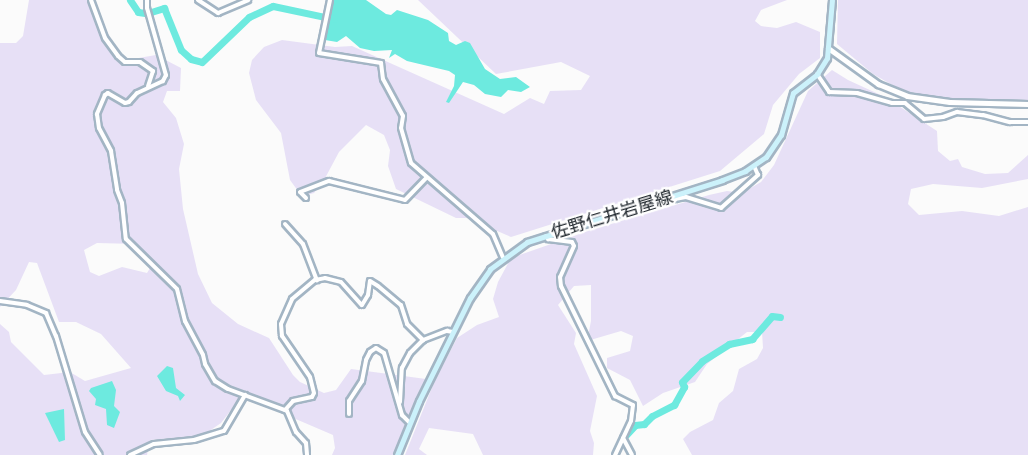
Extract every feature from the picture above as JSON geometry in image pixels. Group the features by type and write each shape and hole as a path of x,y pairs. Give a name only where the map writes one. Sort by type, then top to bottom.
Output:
{"main road":[{"name":"佐野仁井岩屋線","path":"397,455 409,422 474,291 503,257 527,242 546,235 722,180 754,166 777,144 793,93 817,74 825,64 832,0"}],"street":[{"path":"92,0 105,38 118,56 124,62 140,62 153,71 147,87"},
{"path":"147,0 147,8 166,75 163,81 147,87 125,103 105,94 97,114 99,128 111,151 117,190 122,203 126,239 177,289 185,321 215,381 285,411 296,432 306,443 307,455"},
{"path":"198,0 218,12 248,0"},
{"path":"330,0 319,53 381,63 383,80 403,116 401,128 410,161 426,178 493,234 503,257"},
{"path":"828,48 878,84 907,96 950,102 1028,104"},
{"path":"817,74 828,92 857,93 892,103 905,103 924,119 944,117 957,112 983,115 1010,122 1028,122"},
{"path":"673,196 675,199 686,197 721,208 758,175 754,166"},
{"path":"306,198 300,192 329,182 405,200 426,178"},
{"path":"285,224 303,244 317,280"},
{"path":"546,235 548,239 572,242 574,246 560,276 561,286 615,396 633,405 634,413 615,455"},
{"path":"285,411 293,401 312,397 314,393 310,377 282,336 283,317 297,294 317,280 325,278 340,282 362,305 368,295 370,281 401,305 407,324 423,339"},
{"path":"0,301 27,305 46,313 56,336 85,432 100,455"},
{"path":"400,406 402,368 410,353 423,339 447,331 453,332"},
{"path":"349,414 350,401 362,381 366,360 370,352 376,348 384,353 402,415 409,422"},
{"path":"130,455 154,444 194,441 224,431 245,395"},
{"path":"623,439 632,455"}],"shaded area":[{"path":"29,0 87,0 100,17 107,37 120,55 127,60 156,55 181,68 180,91 167,91 163,102 176,118 184,144 179,169 183,209 198,274 212,303 238,324 269,338 300,382 324,393 336,390 351,369 426,379 405,424 394,455 332,455 335,448 333,435 284,414 250,393 238,401 221,423 208,432 196,436 150,440 147,455 0,455 0,324 9,332 11,342 44,375 70,372 85,381 131,368 101,334 76,322 59,322 37,263 29,262 16,290 0,307 0,43 16,43 23,36","holes":["97,243 136,244 153,263 147,273 122,267 99,276 90,272 84,250"]},
{"path":"418,0 787,0 761,10 755,21 761,26 777,28 796,22 820,32 820,58 799,74 773,105 764,134 720,171 511,237 467,218 456,218 396,189 388,166 390,150 384,135 366,125 339,152 323,182 314,193 307,195 298,191 290,180 281,133 256,100 249,73 252,60 264,47 282,40 335,47 352,46 504,114 530,98 544,104 550,91 581,90 590,76 561,62 496,74"},
{"path":"838,0 1028,0 1028,100 940,98 901,90 873,74 837,44"},
{"path":"832,70 885,97 937,131 938,151 950,161 958,159 962,167 985,174 1008,173 1028,155 1028,179 982,188 933,184 911,189 908,204 919,215 962,211 999,216 1028,207 1028,455 692,455 683,439 690,432 713,420 719,403 733,391 739,369 757,359 763,348 762,332 747,332 707,364 695,382 663,393 643,406 630,380 607,368 607,358 630,351 633,336 621,331 587,341 591,321 591,285 574,286 558,305 576,333 574,344 597,396 590,431 594,443 593,455 483,455 473,434 429,428 419,449 427,455 405,455 435,380 457,338 477,325 499,317 493,299 498,282 511,258 591,230 709,195 727,191 742,193 761,182 774,165 808,91"}],"water":[{"path":"333,0 366,0 386,14 391,15 397,10 428,20 448,33 449,41 456,45 465,41 470,43 485,69 500,79 516,77 530,87 521,92 508,90 501,97 485,94 474,85 463,82 449,103 446,102 454,86 455,75 449,71 407,61 395,54 389,58 392,50 374,51 360,48 346,36 337,42 325,40"},
{"path":"167,366 173,368 176,388 185,395 180,401 178,396 166,391 157,376"},
{"path":"112,381 116,390 114,406 120,412 114,428 107,425 106,409 95,405 96,399 89,391 91,388"},
{"path":"64,409 65,440 59,442 45,413"}],"waterway":[{"path":"130,0 138,12 145,13"},
{"path":"151,12 164,8 181,50 191,59 202,62 249,17 273,6 334,19"},
{"path":"624,437 635,425 644,424 652,416 674,405 684,387 682,382 702,361 729,344 752,339 772,316 780,317"}]}
